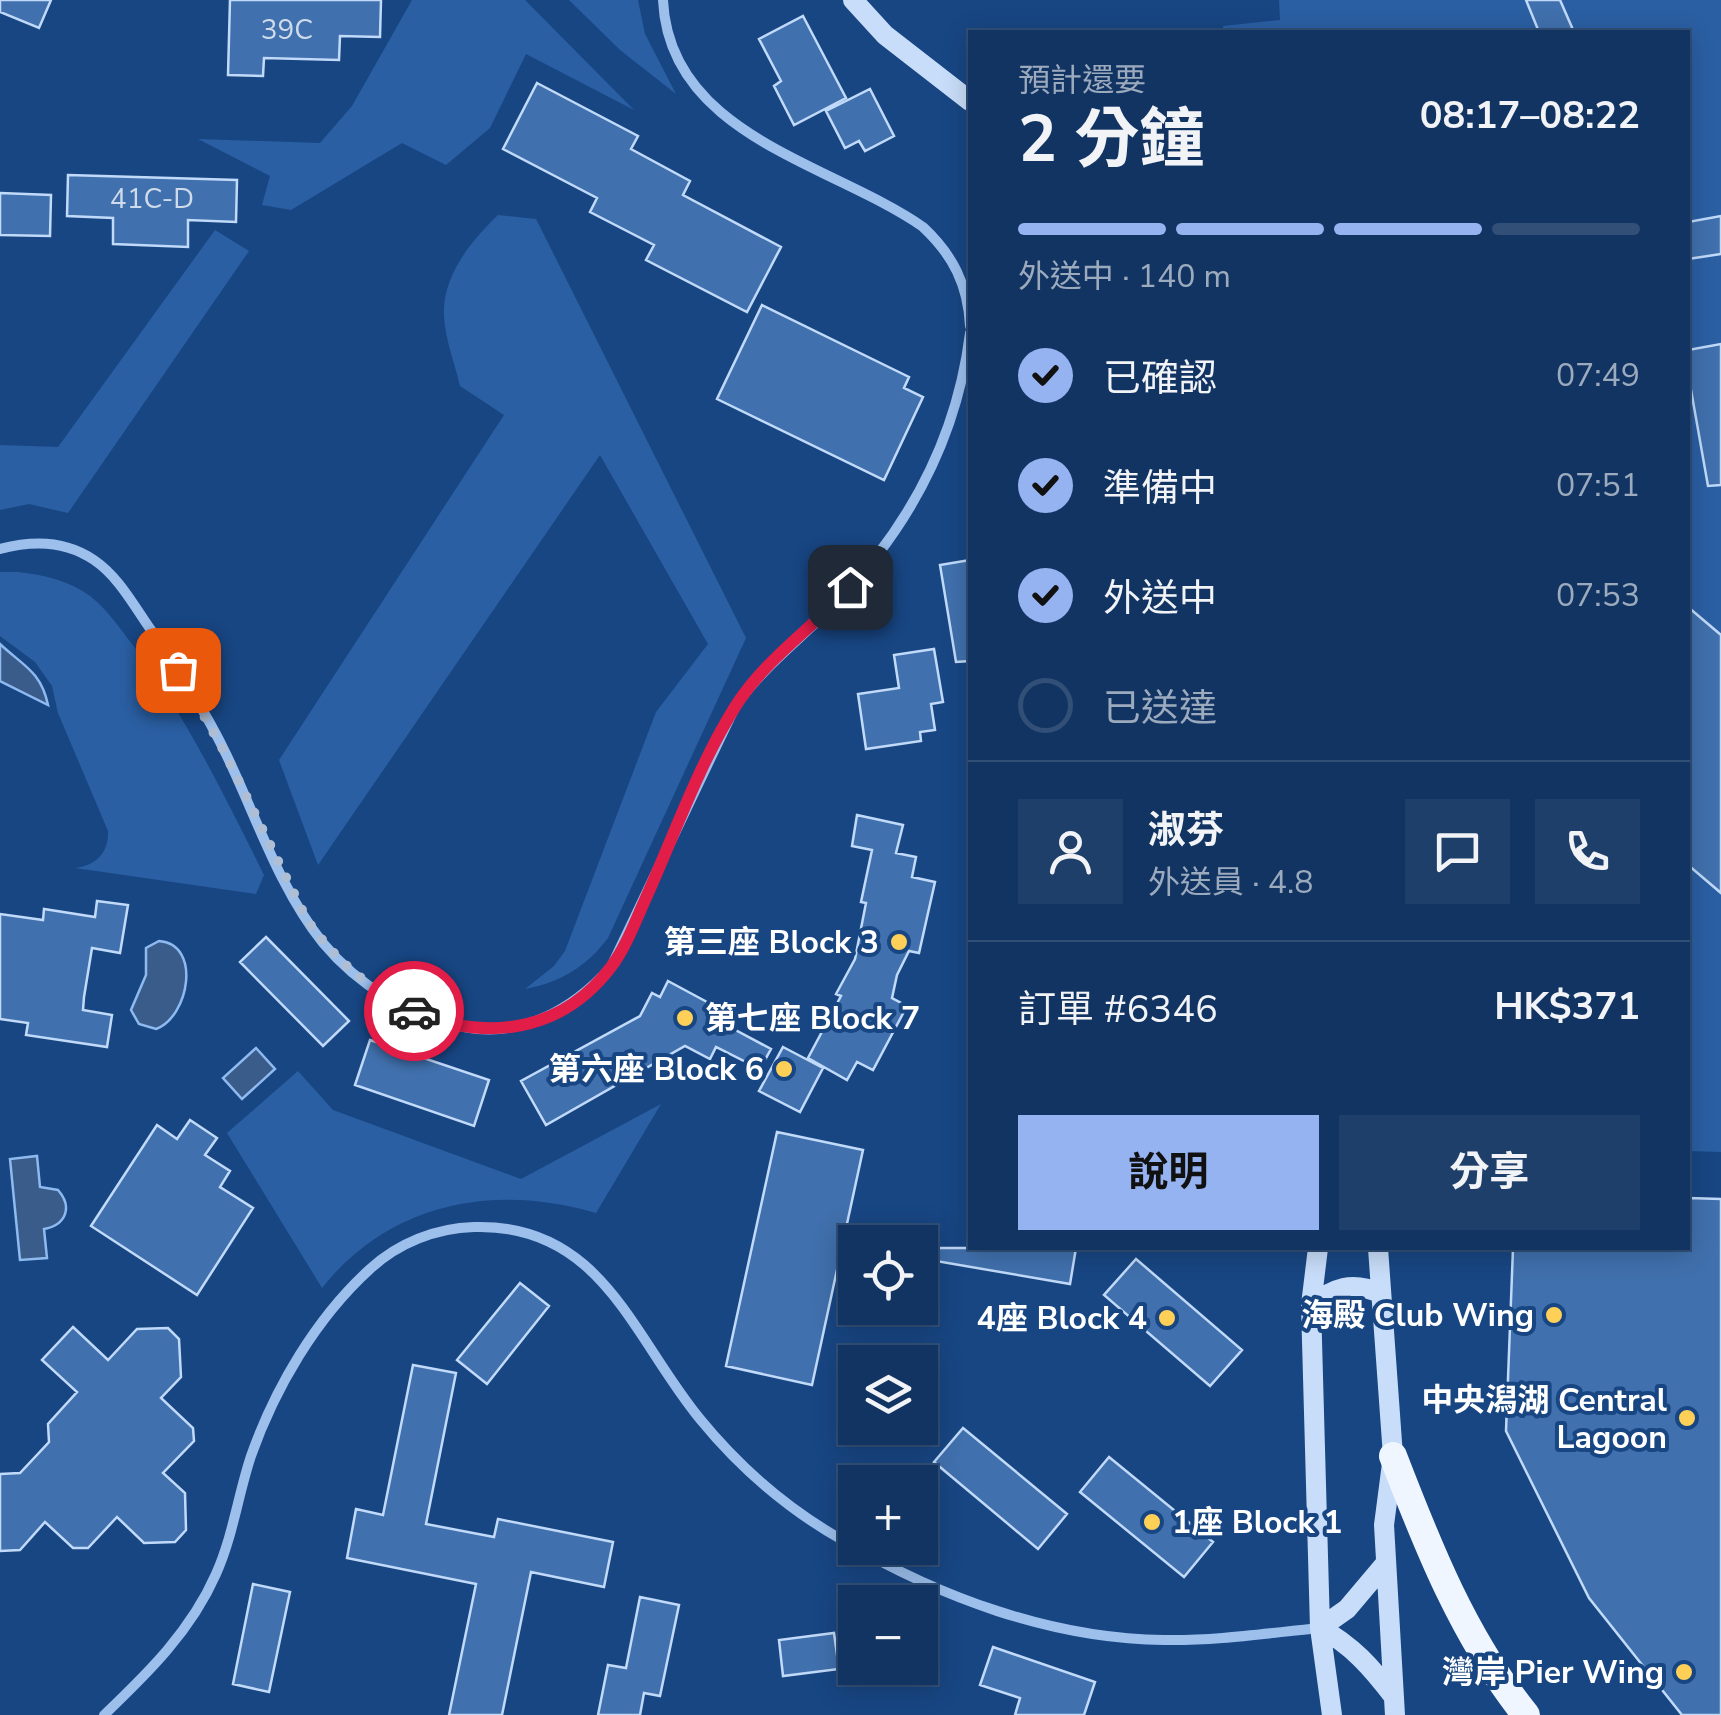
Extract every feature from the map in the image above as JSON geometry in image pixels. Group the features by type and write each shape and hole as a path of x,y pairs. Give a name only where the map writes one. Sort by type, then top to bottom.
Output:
{"highway":[{"path":"1394,1456 1435,1564 1487,1660 1526,1715"}],"main road":[{"path":"853,0 885,35 968,100"},
{"path":"1318,1250 1311,1305 1320,1628 1332,1715"},
{"path":"1378,1250 1394,1456 1384,1525 1394,1706"},
{"path":"1311,1305 1334,1288 1361,1285 1380,1293"},
{"path":"1320,1628 1347,1608 1385,1564"},
{"path":"1320,1628 1344,1640 1370,1665 1394,1706"}],"street":[{"path":"663,0 674,48 712,105 752,136 923,228 950,256 960,274 968,318"},
{"path":"0,549 37,542 56,544 82,553 109,571 202,710 287,886 307,920 342,964 388,998 418,1013 484,1030 509,1028 556,1013 611,967 736,705 765,669 864,572 921,494 959,394 968,341"},
{"path":"104,1715 169,1648 202,1602 224,1554 253,1452 271,1409 308,1342 351,1288 390,1254 437,1232 463,1227 488,1226 526,1233 561,1246 582,1261 616,1297 698,1417 748,1472 826,1530 933,1587 1024,1618 1116,1636 1162,1640 1222,1638 1320,1628"}],"shaded area":[{"path":"412,0 525,0 634,110 526,54 490,128 446,165 402,143 291,210 262,205 270,176 198,139 320,143 352,106"},
{"path":"569,0 638,0 645,34 676,94 620,50"},
{"path":"1279,0 1721,0 1721,1152 1690,1151 1690,30 1224,30 1223,26 1280,20"},
{"path":"498,215 536,219 746,638 608,938 572,972 525,989 554,966 565,951 656,712 708,644 600,455 318,865 279,760 504,415 460,386 444,316 453,273"},
{"path":"215,230 249,251 68,513 29,504 0,510 0,445 58,447"},
{"path":"0,572 56,579 82,590 114,620 135,648 188,730 264,875 256,894 75,868 100,857 108,831 58,713 52,686 35,662 0,636"},
{"path":"0,644 36,676 48,705 0,681"},
{"path":"159,941 173,945 181,954 186,982 176,1011 156,1029 139,1024 131,1010 146,975 146,948"},
{"path":"256,1048 275,1069 242,1099 223,1078"},
{"path":"298,1071 333,1110 521,1179 661,1104 596,1213 520,1200 447,1207 379,1236 349,1259 322,1288 227,1133"},
{"path":"37,1156 40,1187 58,1190 66,1209 58,1224 44,1229 47,1258 20,1260 10,1159"}],"building":[{"path":"0,0 51,0 39,28 0,12"},
{"path":"230,0 381,0 380,37 340,36 339,60 264,58 263,76 228,75"},
{"path":"1526,0 1560,0 1573,30 1538,30"},
{"path":"803,16 846,98 794,125 774,86 781,81 759,39"},
{"path":"537,83 638,136 631,149 690,181 683,195 781,247 747,312 646,260 654,245 590,212 597,198 503,149"},
{"path":"870,89 894,136 865,151 859,141 845,148 826,111"},
{"path":"68,175 237,180 236,222 188,220 188,247 113,244 113,218 67,216"},
{"path":"0,193 51,195 50,236 0,235"},
{"path":"1721,216 1721,254 1690,259 1690,222"},
{"path":"762,305 909,377 904,388 923,397 884,480 717,399"},
{"path":"1721,344 1721,485 1708,486 1690,384 1690,350"},
{"path":"968,560 968,661 956,662 940,565"},
{"path":"1690,609 1721,635 1721,893 1690,867"},
{"path":"934,649 943,702 931,704 935,730 920,732 921,741 866,749 858,694 899,688 894,655"},
{"path":"857,815 903,825 896,853 916,857 912,877 935,882 919,953 909,951 897,975 892,998 907,1006 873,1070 857,1062 847,1080 808,1058 841,996 836,994 855,959 872,850 852,846"},
{"path":"97,901 128,905 120,953 92,948 84,997 83,1010 112,1015 107,1047 26,1035 28,1023 0,1019 0,914 43,920 44,909 95,917"},
{"path":"266,937 349,1021 323,1046 240,962"},
{"path":"668,981 733,1016 728,1026 771,1049 760,1069 716,1047 710,1059 685,1046 546,1125 521,1081 640,1016 652,993 660,997"},
{"path":"370,1040 489,1080 474,1126 355,1085"},
{"name":"第六座 Block 6","path":"783,1047 823,1068 800,1112 759,1091"},
{"path":"190,1120 217,1138 205,1155 230,1171 220,1187 253,1208 197,1295 91,1226 157,1125 177,1139"},
{"path":"777,1132 863,1150 847,1225 838,1225 838,1265 812,1385 726,1366"},
{"path":"1690,1198 1721,1199 1721,1715 1682,1715 1589,1598 1506,1431 1513,1250 1690,1250"},
{"path":"938,1248 1076,1250 1070,1284 938,1261"},
{"name":"4座 Block 4","path":"1136,1259 1242,1350 1210,1386 1104,1295"},
{"path":"520,1283 549,1306 487,1384 457,1360"},
{"path":"73,1327 108,1360 137,1329 168,1328 179,1339 181,1377 161,1398 193,1428 194,1441 163,1473 185,1493 186,1530 175,1542 144,1543 117,1517 88,1548 73,1548 45,1522 20,1550 0,1551 0,1474 20,1473 49,1442 48,1424 77,1392 42,1360"},
{"path":"413,1365 456,1373 426,1524 494,1537 498,1519 613,1542 604,1587 531,1572 502,1715 449,1715 476,1584 347,1558 356,1509 383,1515"},
{"path":"963,1428 1067,1514 1038,1549 934,1462"},
{"name":"1座 Block 1","path":"1109,1457 1213,1542 1184,1577 1080,1492"},
{"path":"253,1584 290,1592 269,1692 233,1684"},
{"path":"640,1597 679,1605 660,1696 644,1693 640,1715 598,1715 608,1665 626,1668"},
{"path":"834,1633 838,1669 783,1676 779,1640"},
{"path":"993,1647 1095,1682 1084,1715 1015,1715 1020,1698 980,1685"}],"way so far":[{"path":"178,670 224,751 307,920 342,964 388,998 414,1011"}],"place":[{"name":"第三座 Block 3","path":"899,942"},
{"name":"第七座 Block 7","path":"685,1018"},
{"name":"第六座 Block 6","path":"784,1069"},
{"name":"海殿 Club Wing","path":"1554,1315"},
{"name":"4座 Block 4","path":"1167,1318"},
{"name":"中央潟湖 Central Lagoon","path":"1687,1418"},
{"name":"1座 Block 1","path":"1152,1522"},
{"name":"灣岸 Pier Wing","path":"1684,1672"}],"route":[{"path":"414,1011 450,1024 484,1030 509,1028 556,1013 594,985 624,947 736,705 765,669 850,587"}]}
